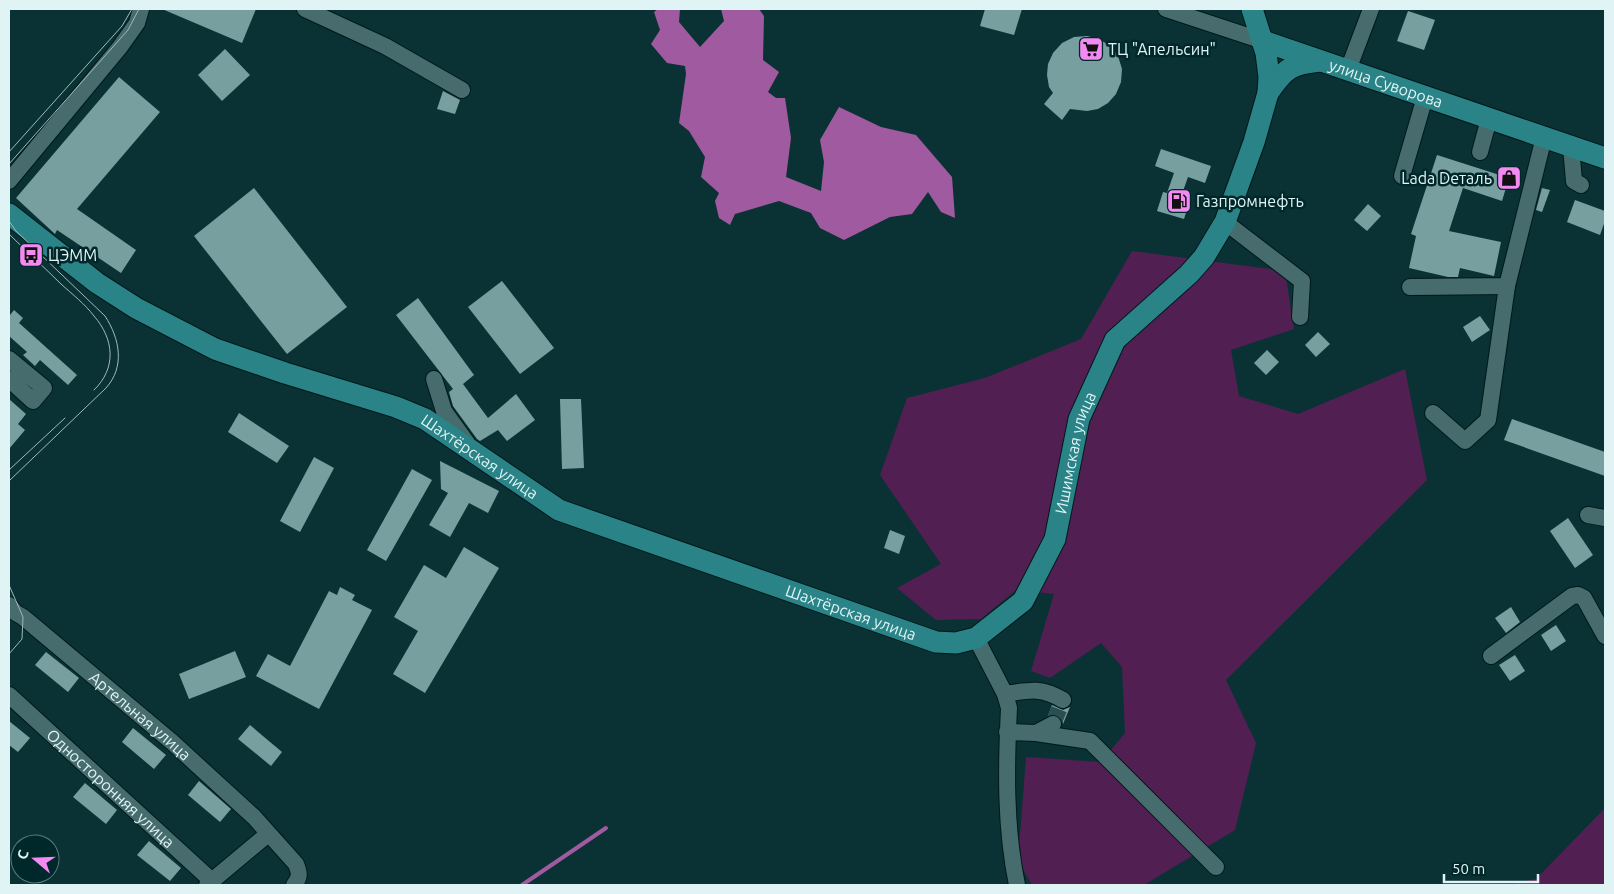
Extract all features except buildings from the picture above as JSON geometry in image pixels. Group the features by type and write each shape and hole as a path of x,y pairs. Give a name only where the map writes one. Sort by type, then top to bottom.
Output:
{"main road":[{"name":"Ишимская улица","path":"976,638 1023,601 1055,538 1079,419 1115,340 1189,274 1204,257 1225,222 1254,142 1268,93 1269,65 1252,9"},
{"name":"улица Суворова","path":"1263,41 1605,158"},
{"path":"1268,93 1288,69 1301,63 1321,61"},
{"name":"Шахтёрская улица","path":"10,213 97,283 136,308 215,349 396,407 425,419 559,510 936,642 956,643 976,638"}],"street":[{"path":"9,181 120,47 137,23 141,9"},
{"path":"305,9 385,46 462,90"},
{"name":"улица Суворова","path":"1166,9 1263,41"},
{"path":"1348,70 1371,9"},
{"path":"1402,176 1425,96"},
{"path":"1480,152 1489,118"},
{"path":"1433,413 1465,442 1488,420 1507,286 1544,137"},
{"path":"1571,147 1574,181 1581,185"},
{"path":"1225,222 1302,281 1300,317"},
{"path":"1410,287 1507,286"},
{"path":"9,359 44,388 33,401 9,379"},
{"path":"434,379 444,411 473,451"},
{"path":"1588,515 1605,518"},
{"path":"1491,656 1572,596 1578,594 1584,598 1605,636"},
{"name":"Артельная улица","path":"9,605 16,613 172,742 254,817 296,864 300,872 300,878 294,885"},
{"path":"976,638 1006,694 1009,708 1007,732 1007,817 1017,885"},
{"path":"1006,694 1036,689 1063,700"},
{"name":"Односторонняя улица","path":"9,695 210,883"},
{"path":"1036,733 1053,724"},
{"path":"1007,732 1036,733 1090,741 1216,867"},
{"path":"210,883 268,834"}],"shaded area":[{"path":"658,9 680,9 679,22 700,47 724,21 721,9 759,9 764,16 763,60 779,72 768,92 776,98 785,98 791,138 786,177 821,191 824,162 820,140 839,107 881,127 916,135 952,177 955,218 941,212 928,192 912,214 890,217 844,240 820,228 811,213 779,201 735,214 730,225 719,218 715,201 719,193 701,177 705,157 689,131 679,123 686,74 685,66 667,63 651,44 660,30 654,12"},
{"path":"1132,251 1285,271 1294,329 1231,350 1239,396 1298,414 1405,369 1427,480 1226,680 1256,743 1235,830 1144,885 1032,885 1018,861 1026,757 1101,762 1125,733 1122,667 1101,643 1050,678 1031,671 1054,594 1016,590 981,619 936,620 897,588 941,564 880,475 907,398 985,378 1081,339"},
{"path":"1605,808 1605,885 1508,885 1536,879"}],"waterway":[{"path":"522,885 606,828"}],"tunnel":[{"path":"1053,724 1063,700"}],"tram line":[{"path":"9,152 122,26 132,9"},
{"path":"9,164 128,30 139,9"},
{"path":"9,221 16,231 105,316 114,334 118,353 116,371 106,388 9,481"},
{"path":"9,234 83,303 106,334 110,353 109,363 107,372 94,390"},
{"path":"9,470 65,418"},
{"path":"9,585 23,617 22,639 9,654"}],"place":[{"name":"ТЦ \"Апельсин\"","path":"1091,49"},
{"name":"Lada Dеталь","path":"1509,178"},
{"name":"Газпромнефть","path":"1179,201"},
{"name":"ЦЭММ","path":"31,255"}]}
